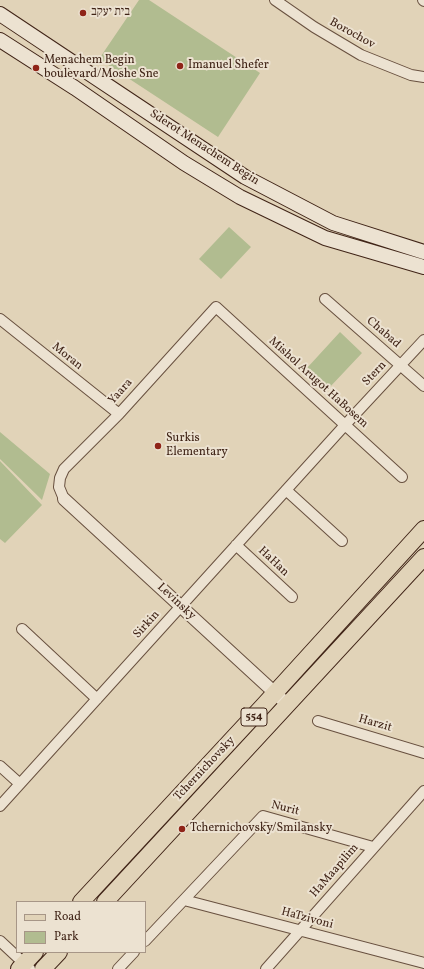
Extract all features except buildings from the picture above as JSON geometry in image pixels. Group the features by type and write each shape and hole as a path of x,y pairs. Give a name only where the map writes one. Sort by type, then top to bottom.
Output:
{"main road":[{"name":"Sderot Menachem Begin","path":"0,14 245,177 334,223 424,252"},
{"name":"Sderot Menachem Begin","path":"0,40 184,163 240,197 325,238 424,268"},
{"name":"Tchernichovsky","path":"82,901 275,693 424,529"},
{"name":"Tchernichovsky","path":"106,901 424,557"},
{"path":"43,969 58,953"}],"street":[{"name":"Borochov","path":"275,0 314,27 361,56 411,75 424,77"},
{"name":"Chabad","path":"325,299 424,386"},
{"name":"Yaara","path":"64,498 59,487 60,478 64,469 118,414 216,307"},
{"name":"Mishol Arugot HaBosem","path":"216,307 402,477"},
{"name":"Moran","path":"0,320 118,414"},
{"name":"Stern","path":"345,425 424,340"},
{"name":"Sirkin","path":"0,806 345,425"},
{"path":"286,490 342,541"},
{"name":"Levinsky","path":"64,498 288,705"},
{"name":"HaHan","path":"236,545 292,597"},
{"path":"22,629 97,699"},
{"name":"Harzit","path":"318,721 424,752"},
{"path":"0,766 20,784"},
{"name":"HaMaapilim","path":"266,969 299,930 334,894 373,847 424,792"},
{"name":"Nurit","path":"146,940 263,816 373,847"},
{"name":"HaTzivoni","path":"184,900 424,964"},
{"path":"0,941 27,963"},
{"path":"118,969 133,953"}],"green space":[{"name":"Imanuel Shefer","path":"139,0 149,0 260,73 218,137 99,59"},
{"path":"229,227 251,247 221,279 199,259"},
{"path":"340,332 362,353 329,388 307,368"},
{"path":"0,432 50,474 42,500 0,459"},
{"path":"0,461 42,505 5,543 0,539"}],"place":[{"name":"בית יעקב","path":"83,13"},
{"name":"Imanuel Shefer","path":"180,66"},
{"name":"Menachem Begin boulevard/Moshe Sne","path":"36,68"},
{"name":"Surkis Elementary","path":"158,446"},
{"name":"Tchernichovsky/Smilansky","path":"182,829"}]}
